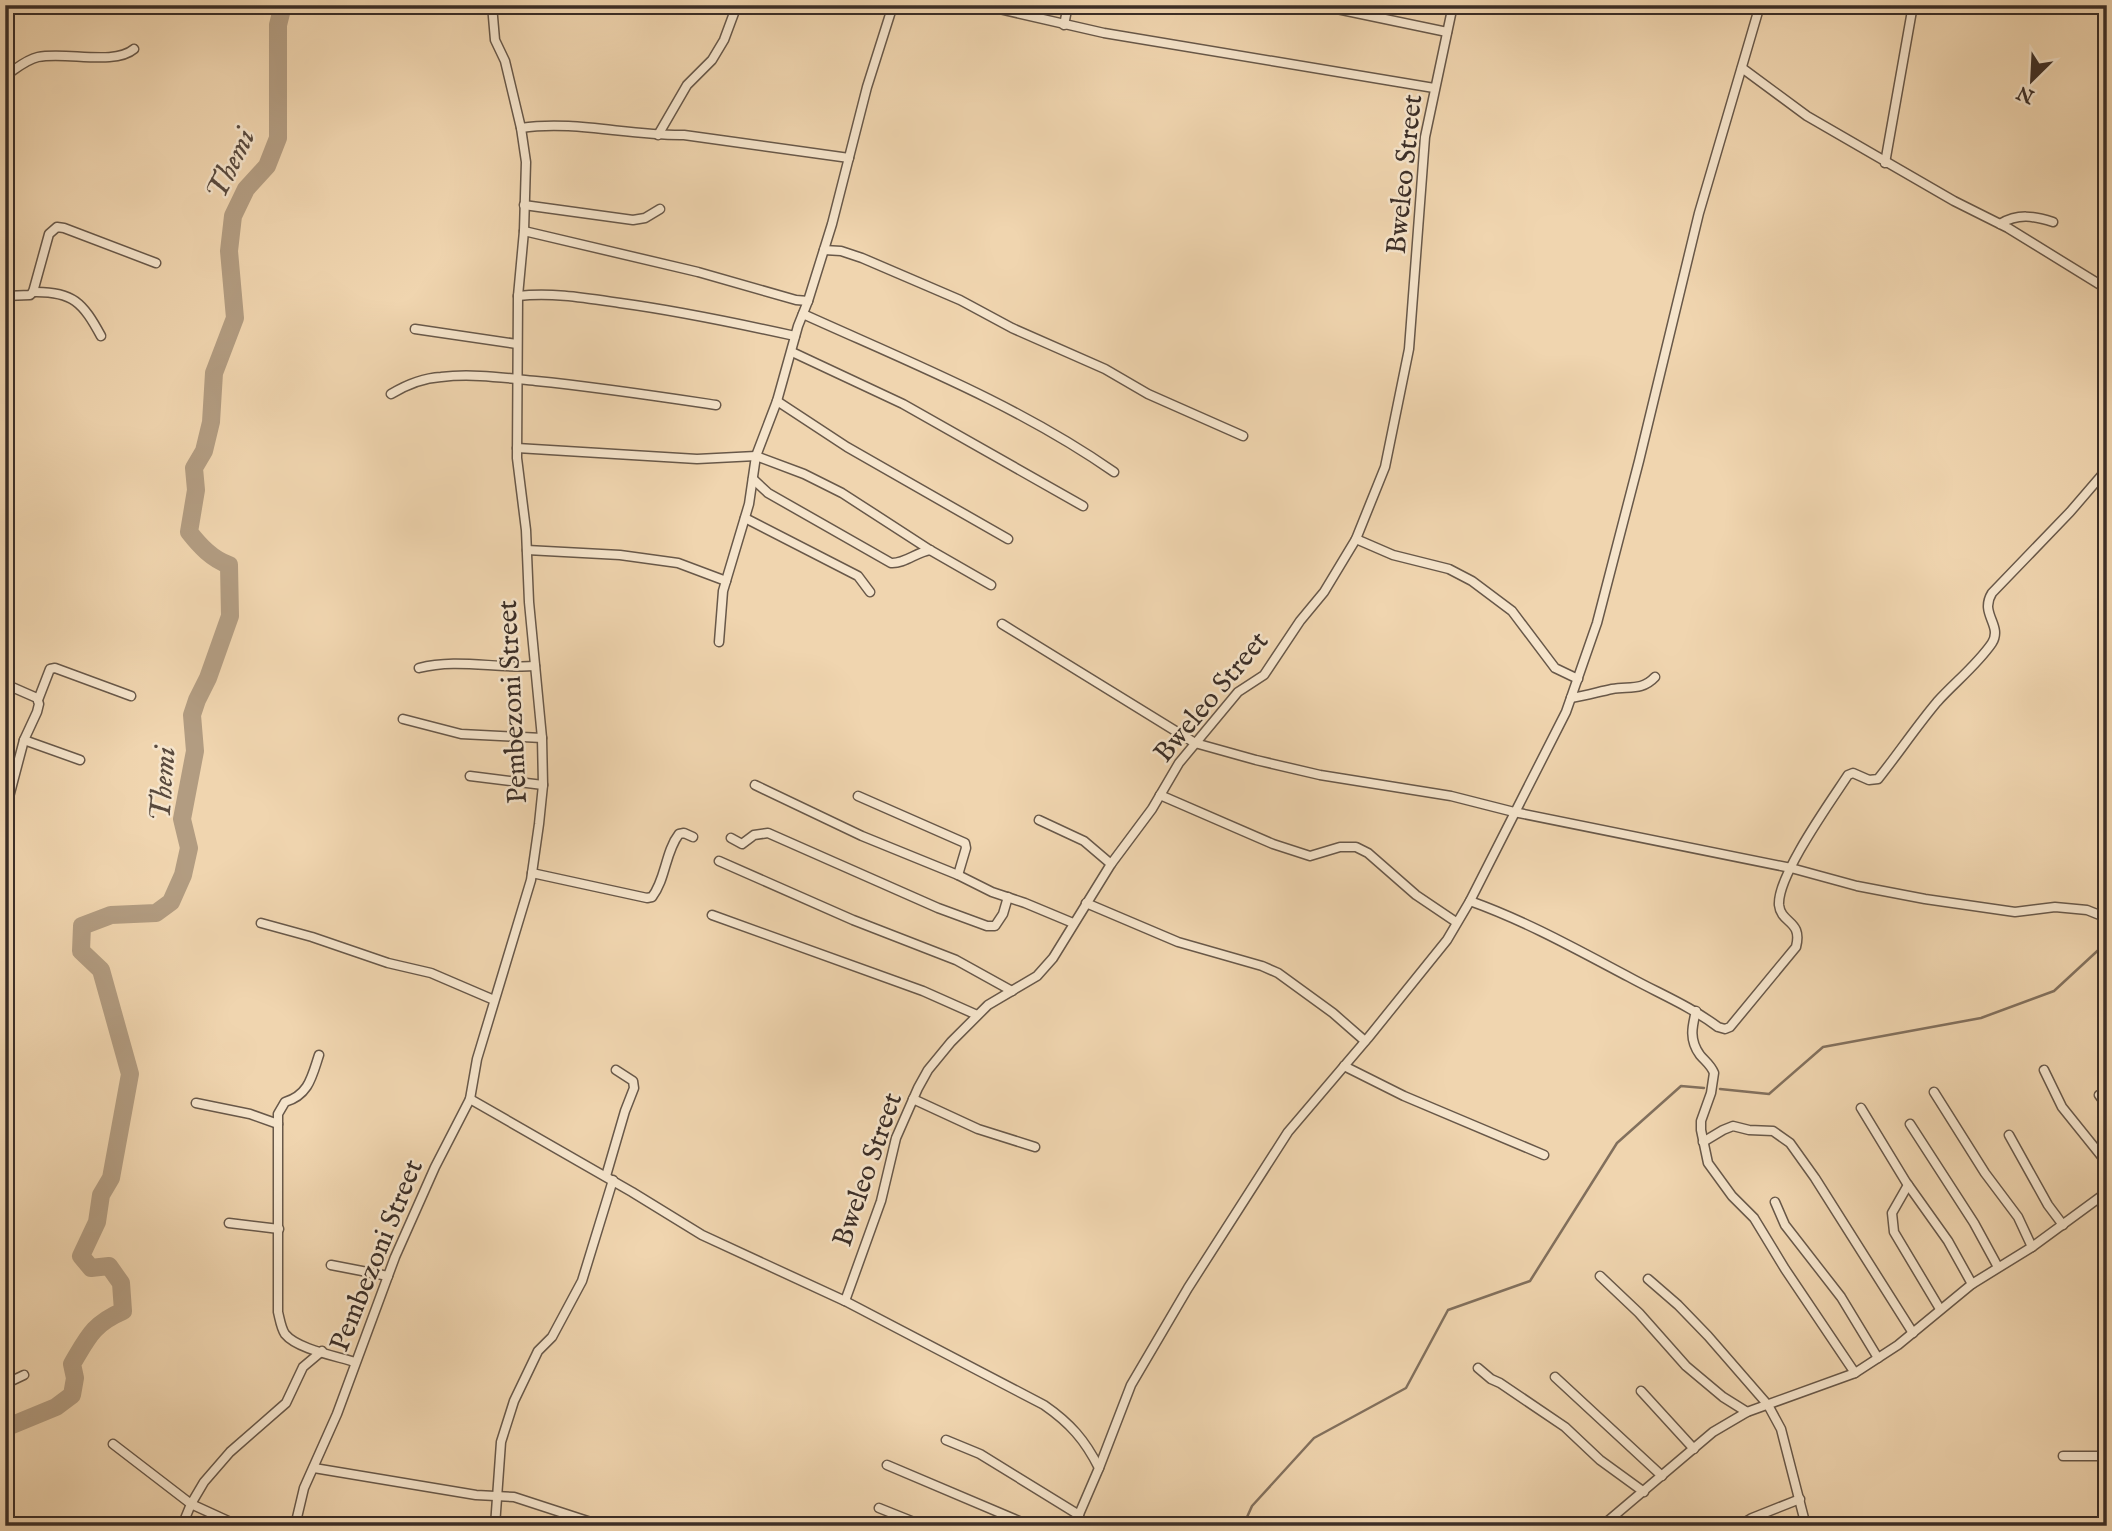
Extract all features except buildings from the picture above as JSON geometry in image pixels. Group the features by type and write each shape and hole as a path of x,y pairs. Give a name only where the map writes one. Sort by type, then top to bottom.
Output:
{"street":[{"name":"Pembezoni Street","path":"295,1526 304,1488 337,1414 388,1276 430,1178 470,1099 477,1059 532,873 543,785 542,738 517,448 518,296 524,231 526,162 505,61 495,40 492,5"},
{"path":"658,135 687,85 712,60 724,40 737,5"},
{"path":"719,642 723,591 745,518 756,456 777,401 792,352 794,336 824,250 893,5"},
{"path":"982,5 1064,25 1434,88"},
{"path":"1064,25 1068,5"},
{"path":"1318,5 1447,32"},
{"name":"Bweleo Street","path":"845,1301 881,1201 896,1138 928,1070 988,1005 1046,968 1179,763 1238,692 1264,675 1300,621 1324,592 1356,539 1385,467 1409,349 1425,137 1454,5"},
{"path":"1074,1526 1131,1385 1188,1288 1288,1132 1447,940 1470,901 1571,698 1601,610 1699,213 1760,5"},
{"path":"1885,163 1913,5"},
{"path":"5,76 25,62 38,57 118,57 134,49"},
{"path":"1742,68 1807,116 1885,163 2000,224 2107,289"},
{"path":"521,128 546,124 684,135 849,158"},
{"path":"524,205 633,220 645,218 660,209"},
{"path":"2000,224 2010,218 2028,216 2053,222"},
{"path":"33,292 49,234 57,228 64,228 156,263"},
{"path":"524,231 808,301"},
{"path":"824,250 841,251 862,258 960,300 1024,334 1105,369 1148,394 1243,436"},
{"path":"5,296 21,296 33,292 55,294 75,300 87,310 102,336"},
{"path":"518,296 534,294 580,298 683,311 794,336"},
{"path":"803,314 1028,418 1077,446 1114,472"},
{"path":"415,329 517,344"},
{"path":"792,352 903,404 1083,506"},
{"path":"391,394 404,386 440,377 517,378 716,405"},
{"path":"777,401 847,447 1008,539"},
{"path":"517,448 697,459 756,456 804,474 842,493 930,550 991,585"},
{"path":"1470,901 1542,930 1696,1011 1718,1027 1730,1027 1791,956 1799,937 1798,930 1780,910 1779,901 1791,868 1816,822 1848,775 1853,772 1869,780 1878,779 1936,704 1991,643 1995,629 1987,601 1992,593 2070,513 2106,471"},
{"path":"753,479 768,493 891,563 900,563 909,556 930,550"},
{"path":"745,518 858,576 866,583 870,592"},
{"path":"1356,539 1393,555 1449,569 1472,580 1512,611 1555,668 1578,679"},
{"path":"527,550 620,555 678,562 726,581"},
{"path":"1002,624 1195,743 1320,775 1451,796 1514,812 1791,868 1857,886 1996,911 2015,912 2055,907 2087,910 2107,918"},
{"path":"419,668 441,663 507,668 535,666"},
{"path":"5,853 8,844 5,812 24,740 37,712 38,700 50,669 55,668 131,696"},
{"path":"1571,698 1616,688 1635,688 1649,683 1655,677"},
{"path":"5,684 38,700"},
{"path":"403,719 461,734 542,738"},
{"path":"24,740 80,760"},
{"path":"470,776 543,785"},
{"path":"755,785 862,836 1073,923"},
{"path":"1160,795 1282,848 1310,856 1340,847 1356,847 1368,853 1416,895 1456,922"},
{"path":"858,796 965,843 958,875"},
{"path":"1039,820 1084,841 1111,864"},
{"path":"532,873 652,897 666,868 675,839 684,833 693,837"},
{"path":"731,838 742,844 754,835 768,833 938,908 987,926 995,926 1000,921 1007,897"},
{"path":"719,861 853,920 956,960 1012,991"},
{"path":"1086,903 1178,942 1278,973 1333,1013 1365,1041"},
{"path":"712,915 923,991 977,1016"},
{"path":"261,923 388,963 431,973 494,1000"},
{"path":"1696,1011 1691,1033 1698,1052 1714,1073 1711,1093 1701,1121 1708,1163 1732,1196 1754,1218 1855,1373"},
{"path":"319,1055 304,1092 281,1106 278,1125 278,1312 281,1326 293,1341 355,1362"},
{"path":"1344,1066 1404,1096 1544,1155"},
{"path":"495,1526 501,1442 514,1401 538,1351 552,1337 582,1280 625,1111 634,1088 633,1081 616,1070"},
{"path":"2044,1070 2062,1107 2107,1163"},
{"path":"1934,1092 1985,1174 2018,1217 2032,1247"},
{"path":"2098,1095 2107,1106"},
{"path":"470,1099 610,1178 702,1235 845,1301 1044,1405 1074,1428 1099,1468"},
{"path":"913,1099 978,1129 1035,1147"},
{"path":"196,1103 250,1114 278,1125"},
{"path":"1861,1108 1908,1185 1948,1241 1972,1284"},
{"path":"1910,1124 1974,1223 1998,1267"},
{"path":"1703,1142 1734,1126 1773,1131 1790,1143 1913,1333"},
{"path":"2009,1135 2048,1205 2063,1225"},
{"path":"1908,1185 1892,1213 1894,1232 1940,1309"},
{"path":"1602,1526 1713,1432 1747,1412 1855,1373 1913,1333 1972,1284 2032,1247 2107,1192"},
{"path":"1775,1202 1785,1225 1840,1297 1878,1358"},
{"path":"229,1223 279,1229"},
{"path":"331,1265 388,1276"},
{"path":"1600,1276 1639,1313 1686,1366 1723,1397 1747,1412"},
{"path":"1648,1279 1678,1304 1768,1405 1781,1429 1806,1526"},
{"path":"182,1526 204,1482 230,1452 286,1403 303,1367 322,1351"},
{"path":"1478,1368 1565,1427 1600,1460 1644,1492"},
{"path":"5,1384 24,1375"},
{"path":"1555,1377 1662,1476"},
{"path":"1641,1391 1694,1449"},
{"path":"946,1440 980,1454 1079,1515"},
{"path":"113,1444 191,1504 239,1526"},
{"path":"2063,1456 2107,1456"},
{"path":"887,1465 1031,1526"},
{"path":"314,1468 476,1496 514,1497 603,1526"},
{"path":"1742,1524 1800,1499"},
{"path":"879,1508 924,1526"}],"waterway":[{"name":"Themi","path":"5,1428 56,1407 72,1395 75,1378 72,1364 82,1346 98,1326 123,1311 121,1283 109,1266 91,1268 81,1256 97,1222 101,1195 111,1178 130,1074 101,970 81,951 82,926 111,915 156,913 171,902 183,875 189,848 182,819 195,751 192,715 230,616 229,565 207,552 189,532 196,490 194,468 204,451 211,422 214,373 235,318 229,251 233,216 246,189 267,166 278,138 278,25 283,5"},
{"path":"1720,1089 1769,1094 1823,1047 1981,1018 2054,991 2107,942"},
{"path":"1243,1526 1252,1506 1314,1438 1406,1388 1448,1310 1530,1281 1617,1143 1681,1086 1704,1088"}]}
